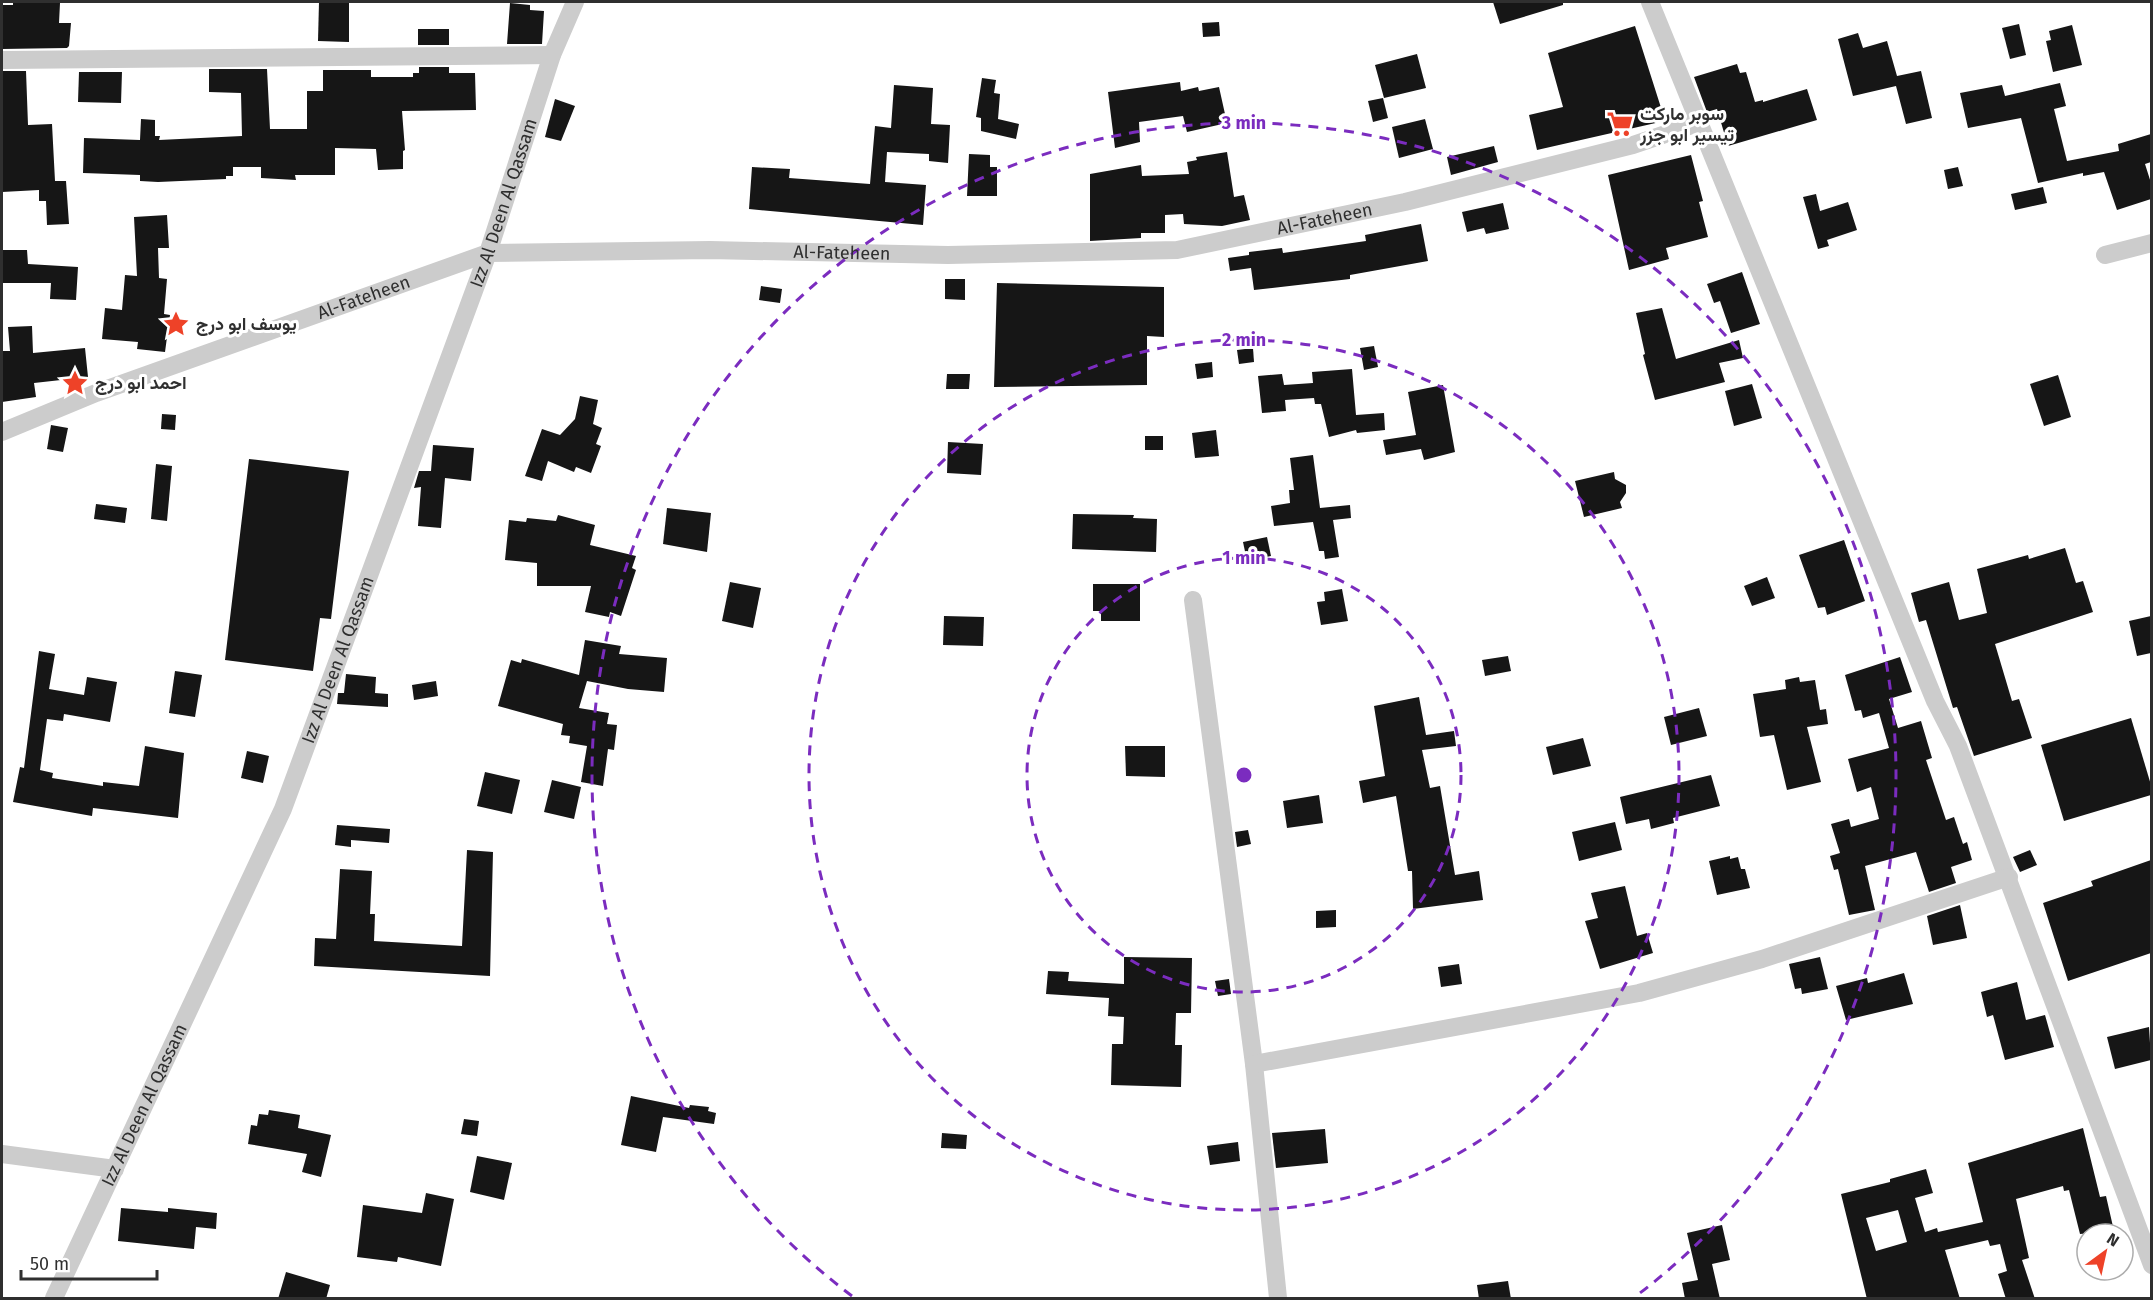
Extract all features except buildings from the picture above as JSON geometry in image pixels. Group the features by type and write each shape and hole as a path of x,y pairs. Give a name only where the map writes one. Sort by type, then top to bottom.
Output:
{"street":[{"name":"Izz Al Deen Al Qassam","path":"54,1299 283,809 488,253 552,55 575,2"},
{"path":"1650,2 1935,701 1958,746 2151,1265"},
{"path":"2,60 552,55"},
{"name":"Al-Fateheen","path":"2,432 96,393 488,253 710,250 948,255 1177,250 1405,202 1633,146 1698,123"},
{"path":"2104,255 2151,243"},
{"path":"1193,600 1254,1064 1278,1299"},
{"path":"1254,1064 1639,993 1762,959 2008,877"},
{"path":"2,1154 115,1169"}],"place":[{"name":"سوبر ماركت تيسير ابو جزر","path":"1620,124"},
{"name":"يوسف ابو درج","path":"176,324"},
{"name":"احمد ابو درج","path":"75,383"}]}
